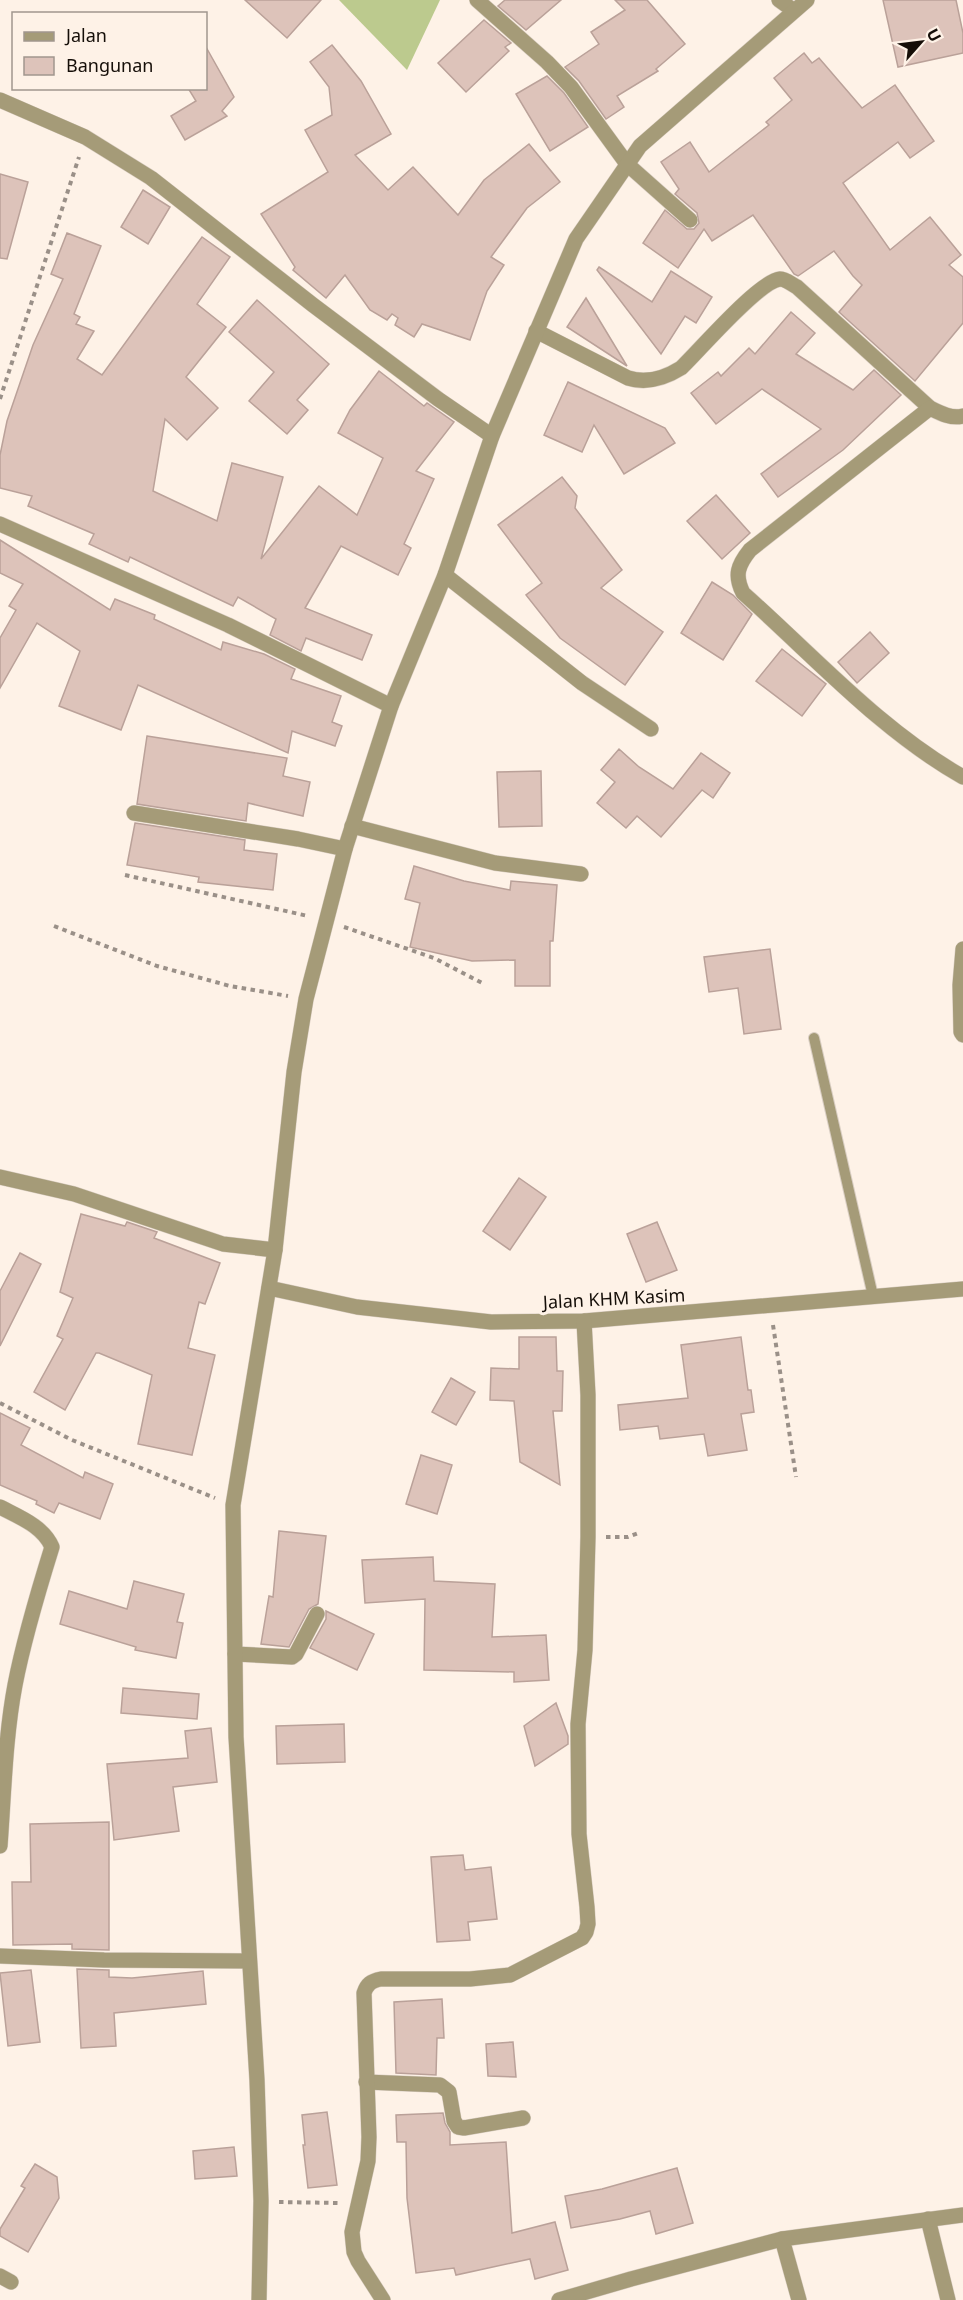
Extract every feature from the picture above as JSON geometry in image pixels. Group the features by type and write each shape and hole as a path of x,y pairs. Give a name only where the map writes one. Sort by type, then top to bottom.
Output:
{"street":[{"path":"477,0 524,39 571,87 627,164 690,220"},
{"path":"779,0 794,10"},
{"path":"259,2300 261,2201 257,2080 236,1737 233,1505 275,1250 294,1072 306,999 345,849 391,706 445,575 492,436 576,239 640,146 807,0"},
{"path":"0,100 85,136 151,178 313,305 438,399 492,436"},
{"path":"536,331 628,378 644,382 672,374 681,368 761,288 773,281 785,280 797,287 930,408 942,414 963,416"},
{"path":"930,408 750,550 737,574 738,583 743,592 897,734 963,777"},
{"path":"0,524 228,626 391,706"},
{"path":"445,575 582,683 651,729"},
{"path":"134,813 298,839 345,849"},
{"path":"352,826 495,862 581,874"},
{"path":"963,949 960,985 961,1032 963,1035"},
{"path":"0,1178 74,1194 223,1244 275,1250"},
{"name":"Jalan KHM Kasim","path":"269,1288 357,1307 491,1322 584,1321 963,1289"},
{"path":"383,2300 354,2252 352,2232 368,2161 364,1994 366,1986 372,1981 389,1978 470,1979 510,1975 582,1938 586,1932 588,1916 579,1834 578,1724 585,1650 588,1537 588,1395 584,1321"},
{"path":"0,1507 41,1530 48,1537 52,1547 32,1612 15,1687 7,1747 0,1846"},
{"path":"235,1654 292,1657 296,1654 317,1614"},
{"path":"0,1956 104,1960 248,1961"},
{"path":"366,2082 440,2085 449,2092 454,2121 458,2127 464,2128 523,2118"},
{"path":"559,2300 782,2240 963,2215"},
{"path":"928,2219 948,2300"},
{"path":"782,2240 799,2300"}],"lane":[{"path":"814,1038 873,1296"}],"path":[{"path":"0,399 85,136"},
{"path":"125,875 327,921 434,958 484,984"},
{"path":"54,926 157,966 230,986 306,999"},
{"path":"770,1306 796,1477"},
{"path":"0,1403 72,1440 131,1466 233,1505"},
{"path":"588,1537 628,1537 641,1532"},
{"path":"261,2201 360,2204"}],"green space":[{"path":"339,0 440,0 407,70"}],"building":[{"path":"245,0 321,0 287,38"},
{"path":"505,0 561,0 526,30 498,6"},
{"path":"615,0 647,0 685,44 656,69 658,71 617,96 624,107 606,119 579,81 565,67 599,44 591,32 625,10"},
{"path":"883,0 956,0 963,33 963,53 898,67"},
{"path":"484,20 511,43 505,47 509,51 466,92 438,63"},
{"path":"332,45 361,81 391,134 355,155 388,190 413,167 458,215 484,180 529,144 560,182 527,208 491,257 504,265 487,291 470,340 422,324 414,337 395,325 398,318 392,314 387,320 370,310 345,275 326,298 293,270 295,267 261,214 328,172 305,130 332,115 329,87 310,62"},
{"path":"207,49 234,97 222,111 227,116 185,140 171,116 196,101 189,90 207,90"},
{"path":"804,53 812,63 819,58 862,108 895,85 934,141 910,158 898,142 843,183 890,250 930,217 961,255 949,265 963,277 963,323 915,381 839,312 862,285 834,251 798,276 794,274 753,215 712,241 704,229 678,268 643,243 665,210 687,229 694,229 699,223 697,213 675,194 679,189 661,162 690,142 709,172 769,125 766,122 792,100 774,78"},
{"path":"547,76 564,93 588,127 550,151 516,94"},
{"path":"0,174 28,182 7,259 0,258"},
{"path":"143,190 170,207 148,244 121,227"},
{"path":"67,233 101,246 74,314 80,317 76,324 94,331 77,359 102,375 202,237 230,257 197,304 226,327 186,377 218,408 187,440 165,419 153,491 217,521 232,463 283,477 261,559 319,486 357,515 383,458 338,433 350,410 379,371 424,406 427,403 454,422 416,471 434,479 404,544 411,548 398,575 341,546 305,608 372,635 362,660 306,638 301,651 270,635 276,619 238,597 233,606 130,557 128,562 89,544 94,534 28,506 32,496 0,488 0,455 7,421 33,345 63,279 51,274"},
{"path":"599,267 652,302 671,271 712,297 696,323 685,316 661,354 597,270"},
{"path":"586,298 627,366 567,327"},
{"path":"257,300 329,364 297,400 308,410 287,434 249,401 274,372 229,332"},
{"path":"791,312 815,333 796,354 853,390 874,370 901,395 843,450 778,497 761,474 821,429 762,389 716,424 691,393 718,372 721,376 749,348 755,354"},
{"path":"568,382 665,428 675,443 624,474 594,425 582,452 544,435"},
{"path":"562,477 577,496 575,508 622,570 601,588 663,632 625,685 560,638 526,595 542,583 498,525"},
{"path":"716,495 750,533 722,559 687,521"},
{"path":"0,540 110,610 115,599 155,615 154,619 221,650 223,642 264,654 295,669 291,679 341,696 332,722 342,726 335,746 292,731 288,753 138,685 121,730 59,706 80,651 37,623 0,688 0,638 16,610 9,606 23,584 0,573"},
{"path":"712,582 733,595 752,614 723,660 681,633"},
{"path":"870,632 889,653 857,683 838,662"},
{"path":"782,649 826,684 802,716 756,681"},
{"path":"147,736 287,758 283,776 310,782 303,816 248,803 246,821 137,804"},
{"path":"619,749 639,767 673,789 701,753 730,773 713,798 702,790 661,837 637,816 626,828 597,803 615,782 601,770"},
{"path":"541,771 542,826 499,827 497,772"},
{"path":"135,823 245,840 244,850 277,854 273,890 198,882 199,877 127,865"},
{"path":"414,866 464,881 510,890 511,881 557,885 553,941 550,941 550,986 515,986 515,960 472,961 410,947 420,903 405,899"},
{"path":"770,949 781,1029 744,1034 738,988 709,992 704,957"},
{"path":"519,1178 546,1197 510,1250 483,1231"},
{"path":"81,1214 125,1226 127,1222 157,1232 154,1238 220,1263 205,1304 199,1302 188,1348 215,1355 192,1455 138,1444 152,1375 99,1353 96,1353 65,1410 34,1392 63,1339 57,1336 73,1298 60,1292"},
{"path":"657,1222 677,1270 646,1282 627,1234"},
{"path":"20,1253 41,1264 0,1346 0,1291"},
{"path":"519,1337 556,1337 557,1371 563,1371 562,1411 553,1411 560,1485 520,1462 514,1401 490,1400 491,1368 519,1369"},
{"path":"741,1337 748,1390 751,1390 754,1412 741,1414 747,1450 708,1456 704,1434 660,1439 658,1426 620,1430 618,1405 688,1398 681,1345"},
{"path":"451,1378 475,1392 456,1425 432,1412"},
{"path":"0,1413 30,1428 21,1445 83,1478 85,1472 113,1484 100,1519 59,1503 54,1513 36,1504 37,1501 0,1485"},
{"path":"421,1455 452,1465 437,1514 406,1504"},
{"path":"279,1531 326,1536 318,1604 309,1609 289,1647 261,1644 269,1596 273,1597"},
{"path":"433,1557 434,1581 495,1584 492,1637 546,1635 549,1680 514,1682 514,1672 424,1670 425,1599 365,1603 362,1560"},
{"path":"134,1581 184,1594 177,1622 183,1623 176,1658 135,1650 136,1647 60,1624 69,1591 127,1609"},
{"path":"326,1611 374,1634 357,1670 310,1648 326,1619"},
{"path":"123,1688 199,1694 197,1719 121,1713"},
{"path":"556,1703 568,1736 568,1744 535,1766 524,1726"},
{"path":"344,1724 345,1762 277,1764 276,1726"},
{"path":"211,1728 217,1782 173,1787 179,1831 114,1840 107,1764 188,1758 185,1731"},
{"path":"109,1822 109,1950 72,1949 72,1944 13,1945 12,1882 31,1882 30,1824"},
{"path":"463,1855 465,1870 491,1867 497,1919 468,1922 470,1940 437,1942 431,1857"},
{"path":"77,1969 109,1970 109,1977 132,1978 203,1971 206,2004 114,2013 116,2046 81,2048"},
{"path":"31,1970 40,2042 8,2046 0,1973"},
{"path":"442,1999 444,2038 437,2038 436,2075 396,2073 394,2002"},
{"path":"513,2042 516,2077 488,2076 486,2044"},
{"path":"327,2112 337,2185 308,2188 302,2115"},
{"path":"443,2113 450,2132 450,2145 506,2142 512,2233 555,2222 568,2270 535,2279 530,2259 456,2275 454,2268 416,2273 407,2198 406,2142 397,2142 396,2115"},
{"path":"234,2147 237,2176 195,2179 193,2151"},
{"path":"35,2164 57,2177 59,2198 28,2252 0,2236 0,2229 25,2188 21,2186"},
{"path":"677,2168 693,2223 656,2234 650,2211 571,2228 565,2196 602,2189"}]}
